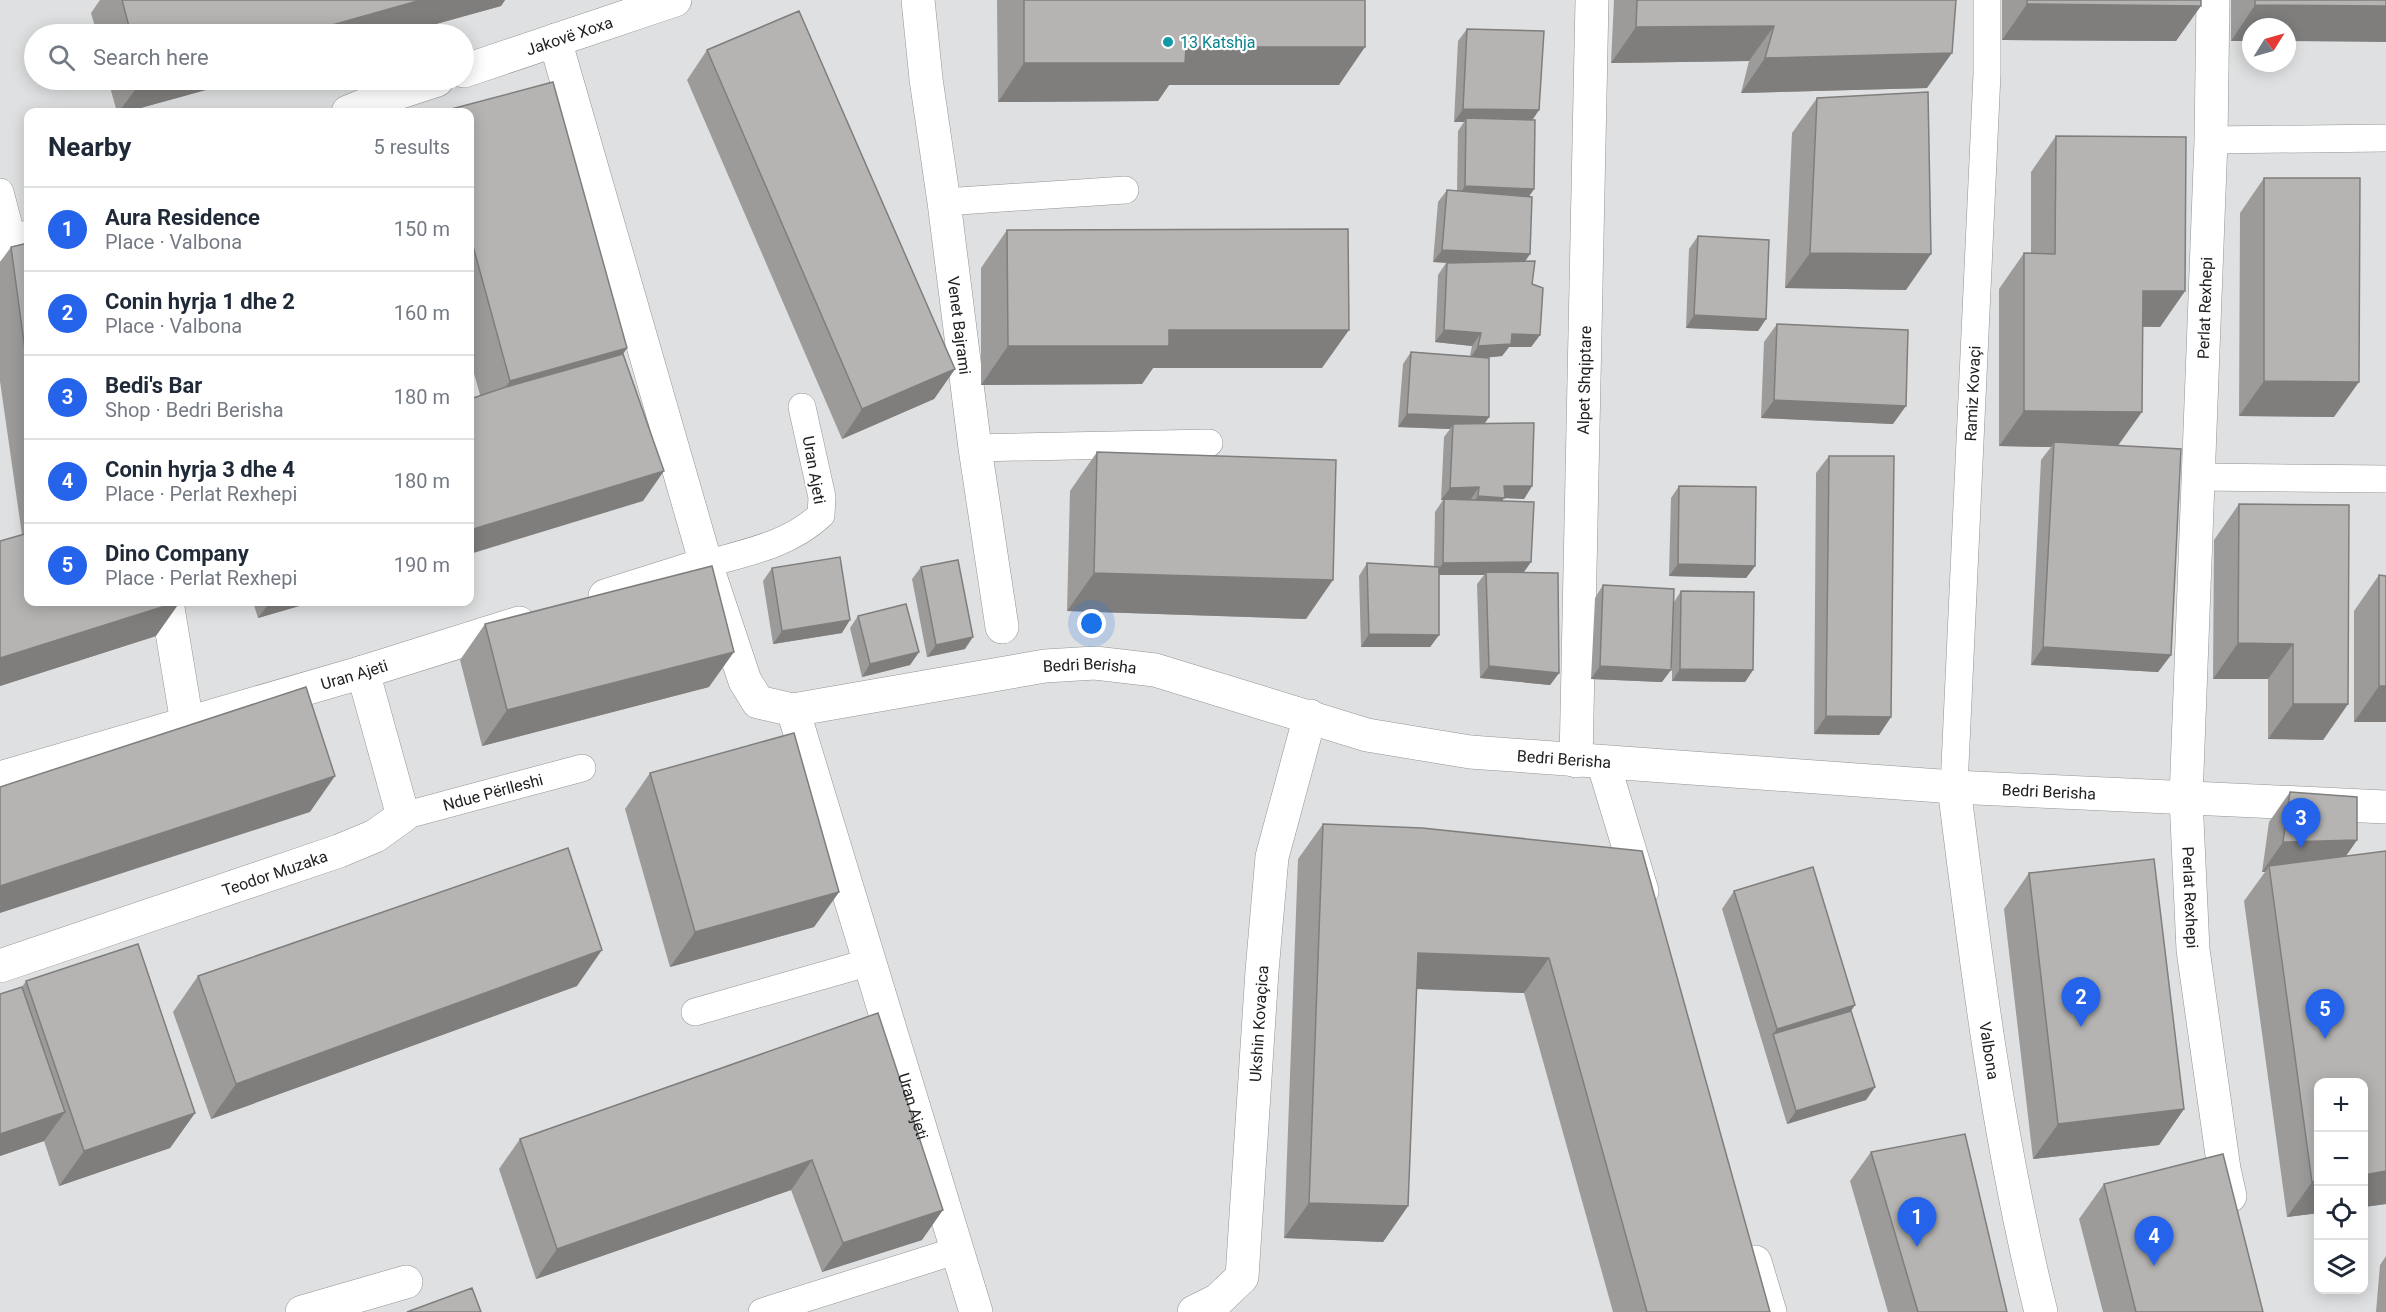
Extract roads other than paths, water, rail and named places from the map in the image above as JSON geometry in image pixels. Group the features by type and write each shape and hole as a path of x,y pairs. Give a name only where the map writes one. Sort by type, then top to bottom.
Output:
{"street":[{"name":"Jakovë Xoxa","path":"474,68 675,0"},
{"name":"Venet Bajrami","path":"918,0 926,79 975,448 1002,627"},
{"name":"Alpet Shqiptare","path":"1592,0 1590,762 1652,923"},
{"name":"Perlat Rexhepi","path":"2213,0 2211,140 2186,798 2193,950 2224,1169 2237,1224"},
{"path":"555,40 706,564"},
{"path":"358,108 406,90"},
{"name":"Bedri Berisha","path":"706,564 745,681 758,702 793,710 1034,668 1095,663 1155,670 1367,735 1470,752 1954,787 2386,807"},
{"name":"Uran Ajeti","path":"0,778 363,672 706,564"},
{"path":"168,606 187,723"},
{"path":"363,672 403,816"},
{"name":"Uran Ajeti","path":"793,710 976,1312"},
{"name":"Ukshin Kovaçica","path":"1194,1312 1218,1300 1242,1277 1262,971 1272,857 1310,716"},
{"name":"Valbona","path":"1954,787 1970,919 1999,1108 2041,1312"},
{"name":"Teodor Muzaka","path":"0,966 339,850 375,836 403,816"},
{"path":"1746,1232 1770,1312"},
{"path":"302,1312 406,1282"}],"lane":[{"name":"Ramiz Kovaçi","path":"1954,787 1987,74 1987,0"},
{"path":"2211,140 2386,138"},
{"path":"944,202 1125,190"},
{"path":"0,192 14,241"},
{"name":"Uran Ajeti","path":"706,564 788,540 806,529 821,515 822,497 802,406"},
{"path":"975,448 1209,443"},
{"path":"2198,477 2386,479"},
{"name":"Ndue Përlleshi","path":"403,816 582,768"},
{"path":"695,1012 870,962"},
{"path":"762,1312 958,1250"}],"place":[{"name":"13 Katshja","path":"1168,42"},
{"name":"Bedi's Bar","path":"2301,848"},
{"name":"Conin hyrja 1 dhe 2","path":"2081,1027"},
{"name":"Dino Company","path":"2325,1039"},
{"name":"Aura Residence","path":"1917,1247"},
{"name":"Conin hyrja 3 dhe 4","path":"2154,1266"}]}
